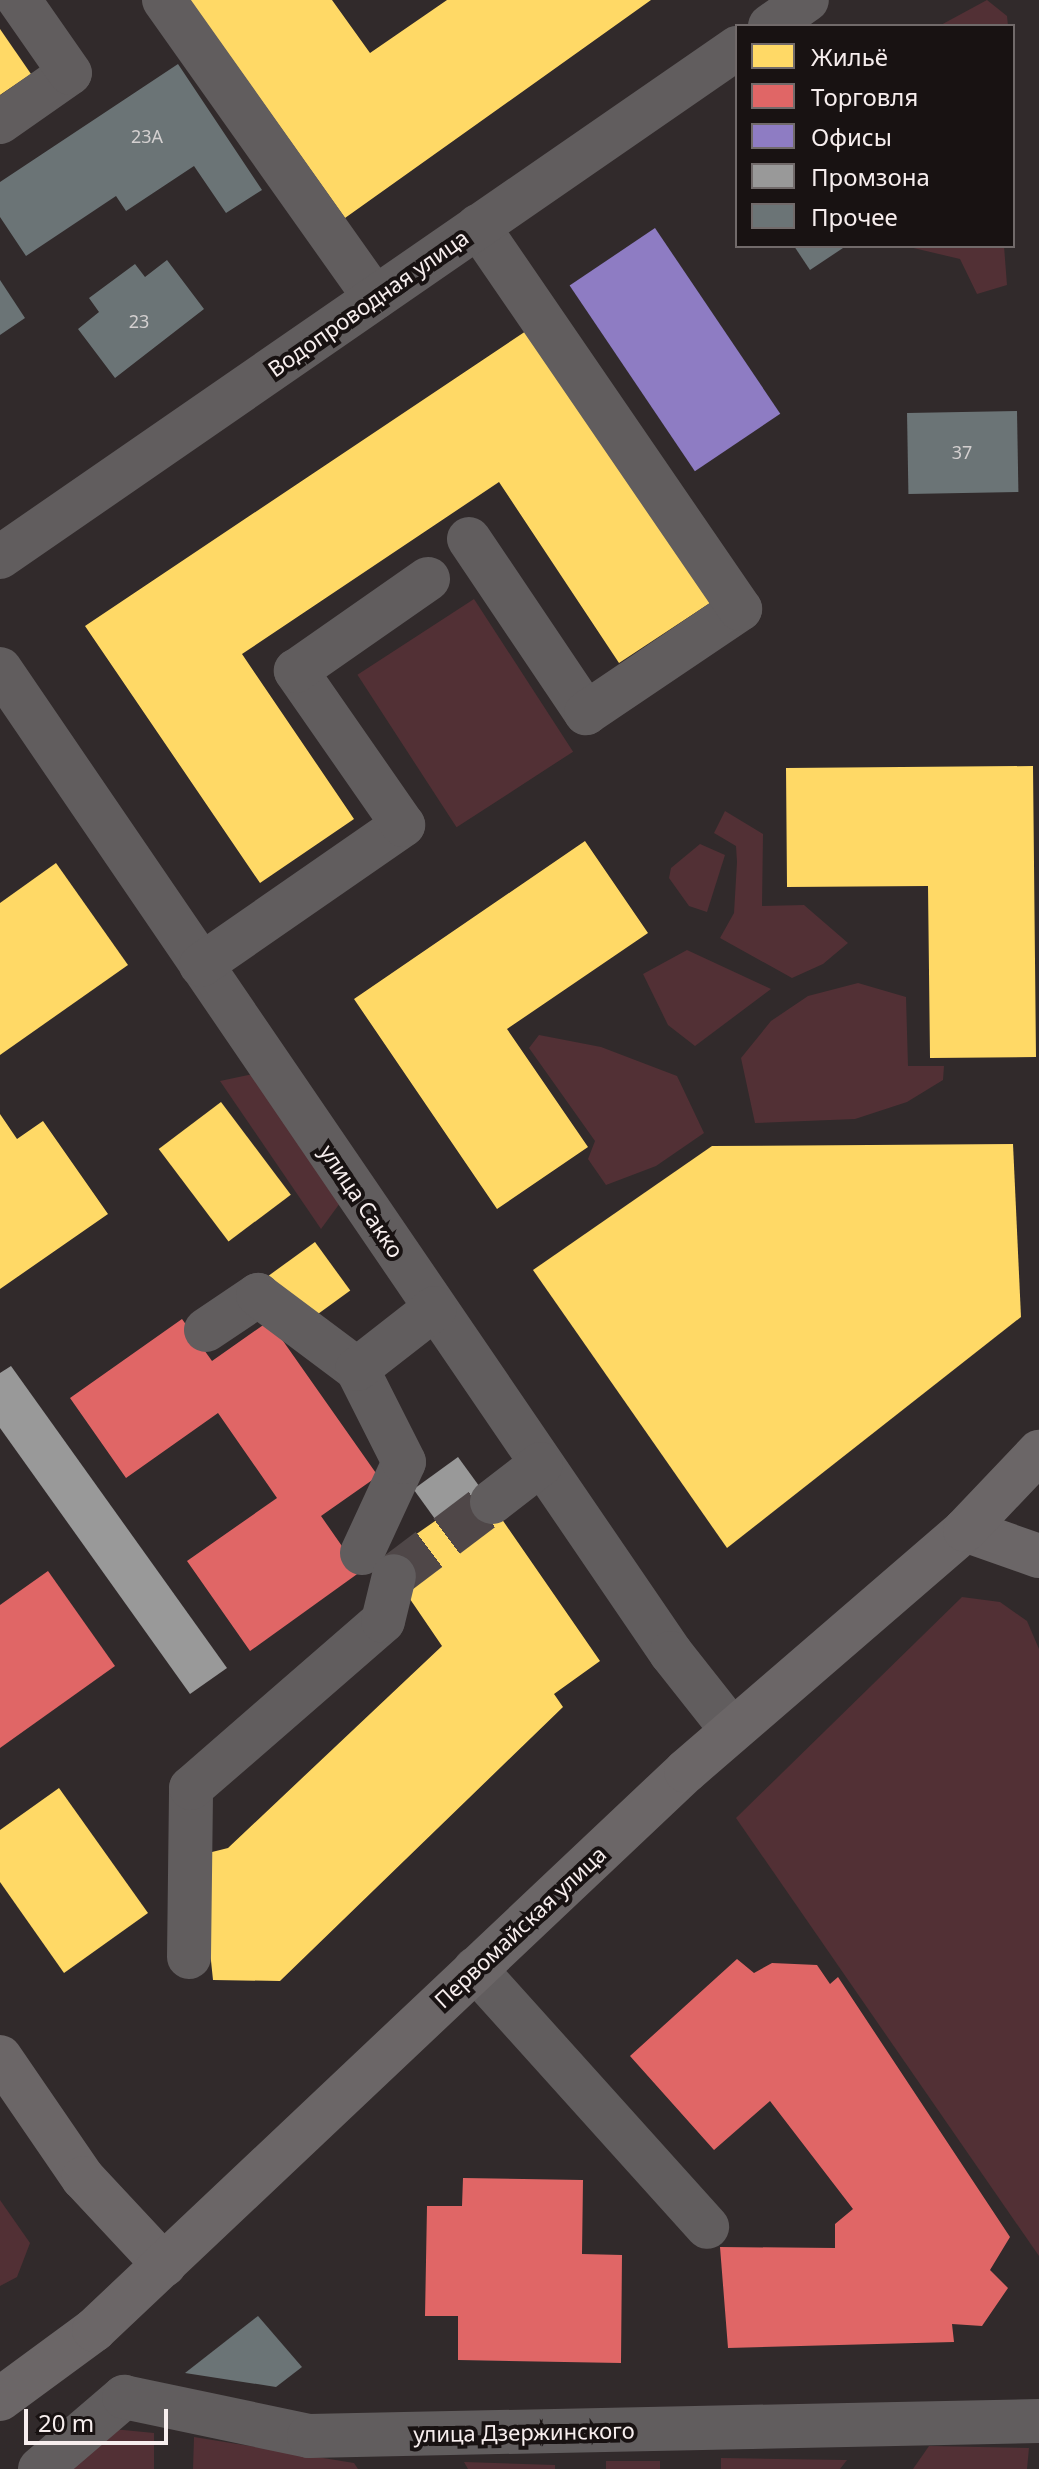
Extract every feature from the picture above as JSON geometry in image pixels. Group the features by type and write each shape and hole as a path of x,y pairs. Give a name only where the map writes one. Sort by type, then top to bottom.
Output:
{"main road":[{"name":"Первомайская улица","path":"0,2399 94,2330 731,1729 965,1530 1039,1452"},
{"path":"965,1530 1039,1556"},
{"path":"0,2057 83,2178 164,2265"}],"street":[{"path":"0,122 70,73 19,0"},
{"path":"164,0 375,298"},
{"path":"773,24 807,0"},
{"name":"Водопроводная улица","path":"0,557 735,49"},
{"path":"469,539 586,713 740,609 478,226"},
{"path":"201,965 403,825 296,671 428,579"},
{"name":"улица Сакко","path":"0,669 541,1464 731,1729"},
{"path":"189,1957 191,1788 383,1621 378,1564 404,1462 357,1369 258,1295 206,1330"},
{"path":"357,1369 435,1308"},
{"path":"492,1502 541,1464"},
{"path":"475,1969 707,2227"},
{"name":"улица Дзержинского","path":"40,2469 124,2397 309,2436 1039,2421"}],"shaded area":[{"path":"987,0 1007,16 1008,24 943,24"},
{"path":"913,248 1004,248 1007,285 977,294 960,259"},
{"path":"474,599 573,752 457,827 357,675"},
{"path":"725,811 763,834 762,906 804,905 848,943 823,964 792,978 720,938 734,913 737,862 736,846 714,833"},
{"path":"700,844 725,855 707,912 689,906 669,878 671,868"},
{"path":"687,950 771,989 695,1046 668,1025 643,974"},
{"path":"858,983 906,997 908,1066 944,1066 943,1080 907,1102 855,1119 755,1123 741,1058 771,1021 808,996"},
{"path":"539,1035 601,1047 677,1076 704,1133 656,1166 606,1185 588,1159 595,1141 529,1048"},
{"path":"253,1074 340,1203 321,1229 220,1081"},
{"path":"962,1597 1000,1602 1027,1621 1039,1649 1039,2256 736,1818"},
{"path":"0,2200 30,2243 17,2277 0,2286"},
{"path":"113,2429 154,2433 154,2469 68,2469"},
{"path":"194,2437 354,2463 358,2469 193,2469"},
{"path":"929,2446 1029,2448 1027,2469 913,2469"},
{"path":"721,2458 847,2460 840,2469 721,2469"},
{"path":"606,2461 660,2461 660,2469 606,2469"},
{"path":"464,2462 555,2465 555,2469 468,2469"}],"building: Жильё":[{"path":"190,0 332,0 370,53 447,0 651,0 345,218"},
{"path":"0,29 31,74 0,95"},
{"path":"529,329 710,603 619,663 499,482 242,654 354,819 260,883 85,626"},
{"path":"1033,766 1036,1057 930,1058 928,886 787,887 786,768"},
{"path":"585,841 648,933 507,1029 588,1147 497,1209 354,999"},
{"path":"56,863 128,965 0,1055 0,903"},
{"path":"221,1102 291,1195 229,1242 159,1149"},
{"path":"0,1114 17,1139 43,1121 108,1214 0,1289"},
{"path":"1013,1144 1021,1317 727,1548 533,1270 712,1146"},
{"path":"315,1242 350,1291 304,1324 269,1276"},
{"path":"481,1489 600,1661 554,1694 563,1707 280,1981 213,1980 200,1855 228,1848 442,1646 382,1558"},
{"path":"59,1788 148,1913 64,1973 0,1882 0,1830"}],"building: Торговля":[{"path":"182,1319 212,1361 269,1321 378,1476 321,1516 360,1572 250,1651 187,1561 277,1498 218,1413 126,1478 70,1398"},
{"path":"48,1571 115,1666 0,1748 0,1605"},
{"path":"737,1959 754,1973 772,1963 817,1965 830,1984 838,1977 1010,2237 990,2270 1008,2288 982,2326 952,2324 954,2342 728,2348 720,2247 835,2248 835,2224 853,2209 770,2101 714,2150 630,2056"},
{"path":"463,2178 583,2180 582,2254 622,2255 621,2363 458,2360 458,2316 425,2316 427,2206 462,2206"}],"building: Офисы":[{"path":"655,228 780,414 695,471 570,286"}],"building: Промзона":[{"path":"11,1366 227,1668 190,1694 0,1428 0,1373"},
{"path":"458,1457 481,1489 436,1521 414,1489"}],"building: Прочее":[{"path":"178,64 262,190 226,213 194,166 126,211 116,196 26,256 0,217 0,182"},
{"path":"795,248 843,248 810,270"},
{"path":"167,260 204,309 115,378 78,329 99,312 89,298 135,264 145,277"},
{"path":"0,280 25,318 0,335"},
{"path":"1017,411 1018,492 908,494 907,413"},
{"path":"258,2316 302,2367 276,2387 185,2373"}],"tunnel":[{"path":"394,1576 492,1502"}]}
